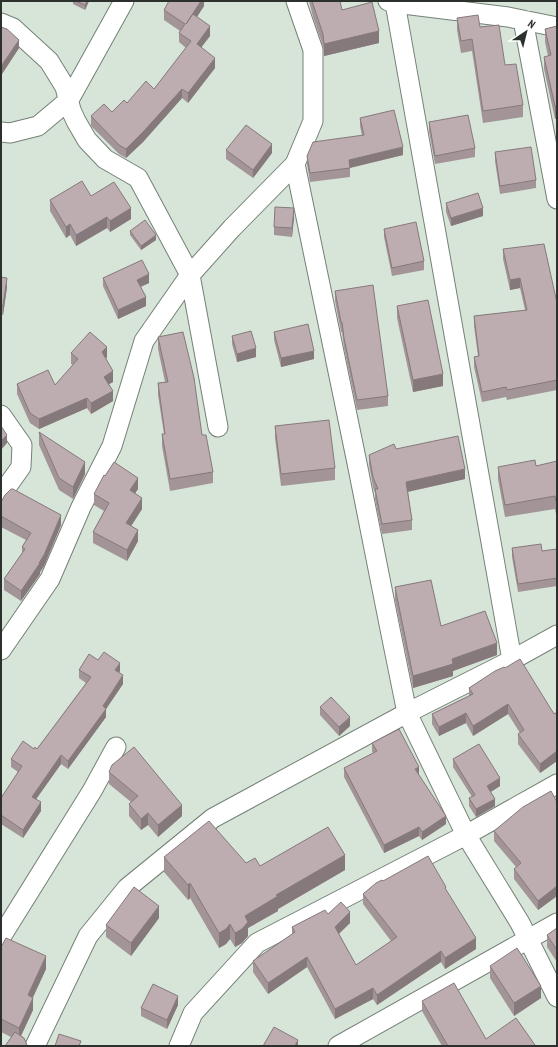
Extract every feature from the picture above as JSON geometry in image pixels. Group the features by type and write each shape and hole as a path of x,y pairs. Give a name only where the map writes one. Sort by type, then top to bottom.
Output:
{"street":[{"path":"1,132 10,133 38,126 69,100 124,1"},
{"path":"1,650 50,579 81,507 112,446 144,341 190,275 232,228 295,164 312,121 312,50 296,1"},
{"path":"512,660 392,2 508,17 557,27"},
{"path":"523,20 557,199"},
{"path":"1,23 12,28 49,61 65,87 71,110 87,140 105,159 138,178 190,275 218,427"},
{"path":"295,164 407,713 466,835 520,923 527,940 557,996"},
{"path":"1,415 22,445 21,467 1,495"},
{"path":"35,1046 88,936 127,888 213,818 407,713 512,660 557,635"},
{"path":"1,936 88,797 116,747"},
{"path":"179,1046 193,1013 257,943 466,835 557,784"},
{"path":"338,1046 557,924"}],"building":[{"path":"76,1 87,1 85,5"},
{"path":"169,1 201,1 186,24 193,14 210,26 197,44 215,58 188,93 182,89 126,149 119,145 91,116 104,104 112,112 124,100 127,103 146,81 154,89 191,41 179,33 185,24 164,10"},
{"path":"312,1 340,1 342,10 372,2 379,31 324,44 323,34"},
{"path":"478,15 480,27 499,25 505,65 516,64 523,105 483,111 472,39 461,41 457,18"},
{"path":"557,26 557,106 555,106 544,57 551,55 545,29"},
{"path":"1,27 7,29 19,40 2,65 1,65"},
{"path":"394,110 403,147 349,160 350,168 310,173 307,156 313,142 364,135 360,118"},
{"path":"468,115 475,148 435,156 429,122"},
{"path":"246,125 272,144 253,170 226,150"},
{"path":"531,147 536,180 500,186 495,152"},
{"path":"82,181 91,196 114,182 131,208 110,221 107,217 76,235 70,224 66,227 50,200"},
{"path":"478,193 483,208 451,218 446,203"},
{"path":"275,207 294,208 292,228 274,227"},
{"path":"145,220 156,235 141,246 130,231"},
{"path":"416,222 424,261 392,268 384,229"},
{"path":"544,244 557,303 557,380 507,390 506,387 482,392 474,357 479,356 474,316 527,310 520,278 510,280 503,249"},
{"path":"142,260 149,274 137,280 146,297 118,310 103,278"},
{"path":"1,277 7,278 3,306 1,306"},
{"path":"373,285 388,396 357,400 335,291"},
{"path":"428,300 443,374 413,380 397,306"},
{"path":"308,324 314,351 281,358 274,332"},
{"path":"251,331 256,348 237,354 232,336"},
{"path":"90,332 107,347 102,352 113,371 104,377 113,391 91,403 87,398 39,419 30,413 17,384 48,370 55,385 78,359 71,353"},
{"path":"183,332 194,378 202,435 206,435 213,472 170,479 162,434 165,434 158,383 168,382 158,337"},
{"path":"329,420 335,468 281,474 275,426"},
{"path":"1,426 7,435 1,441"},
{"path":"39,432 85,462 73,487 59,478"},
{"path":"458,436 465,469 406,482 412,520 382,524 375,489 378,489 373,477 369,455 394,444 396,449"},
{"path":"535,460 536,466 557,461 557,501 556,502 555,496 505,505 498,467"},
{"path":"114,462 138,478 130,490 142,498 126,523 138,530 127,550 93,532 109,503 94,494 104,475 105,476"},
{"path":"11,489 61,515 40,563 21,591 4,579 25,549 22,547 31,533 1,516 1,502"},
{"path":"541,544 542,551 557,549 557,578 518,584 512,548"},
{"path":"431,580 441,626 485,611 497,643 452,659 453,664 413,676 395,587"},
{"path":"104,652 120,663 115,670 123,675 103,706 106,709 68,761 61,755 32,797 41,802 23,830 1,815 1,798 22,766 11,759 23,741 34,749 35,747 37,749 91,677 79,670 89,654 98,660"},
{"path":"520,659 554,714 557,712 557,751 540,764 518,734 524,730 508,704 473,726 466,713 439,727 432,714 473,694 469,688 495,671 504,667 505,668"},
{"path":"331,697 350,717 339,727 320,707"},
{"path":"399,729 419,767 415,769 446,816 422,832 419,827 384,845 344,768 377,751 372,743"},
{"path":"479,744 500,778 487,786 495,799 476,809 469,798 475,795 453,759"},
{"path":"134,747 182,805 158,825 148,813 141,819 129,804 138,796 109,772 112,765"},
{"path":"551,791 557,802 557,886 538,901 514,869 521,863 494,831 523,807"},
{"path":"209,821 246,863 255,858 260,866 328,827 345,855 276,895 278,896 245,916 248,922 242,929 235,933 230,924 226,929 219,933 190,883 188,885 164,857"},
{"path":"428,856 446,887 445,888 476,938 445,958 441,951 377,995 373,988 335,1009 307,957 268,983 253,961 295,932 292,927 325,910 328,914 341,902 350,912 335,927 356,965 397,937 363,894 376,883 382,880 383,881"},
{"path":"134,887 159,906 131,943 106,925"},
{"path":"557,928 557,950 547,935"},
{"path":"6,938 46,956 28,995 33,998 19,1028 1,1019 1,947"},
{"path":"517,948 541,986 514,1003 490,966"},
{"path":"454,983 486,1039 516,1018 535,1045 448,1046 422,1001"},
{"path":"153,984 178,996 167,1020 141,1008"},
{"path":"274,1027 298,1040 295,1046 263,1046"},
{"path":"15,1032 24,1038 27,1045 26,1046 5,1046"},
{"path":"59,1034 81,1041 79,1046 55,1046"}]}
